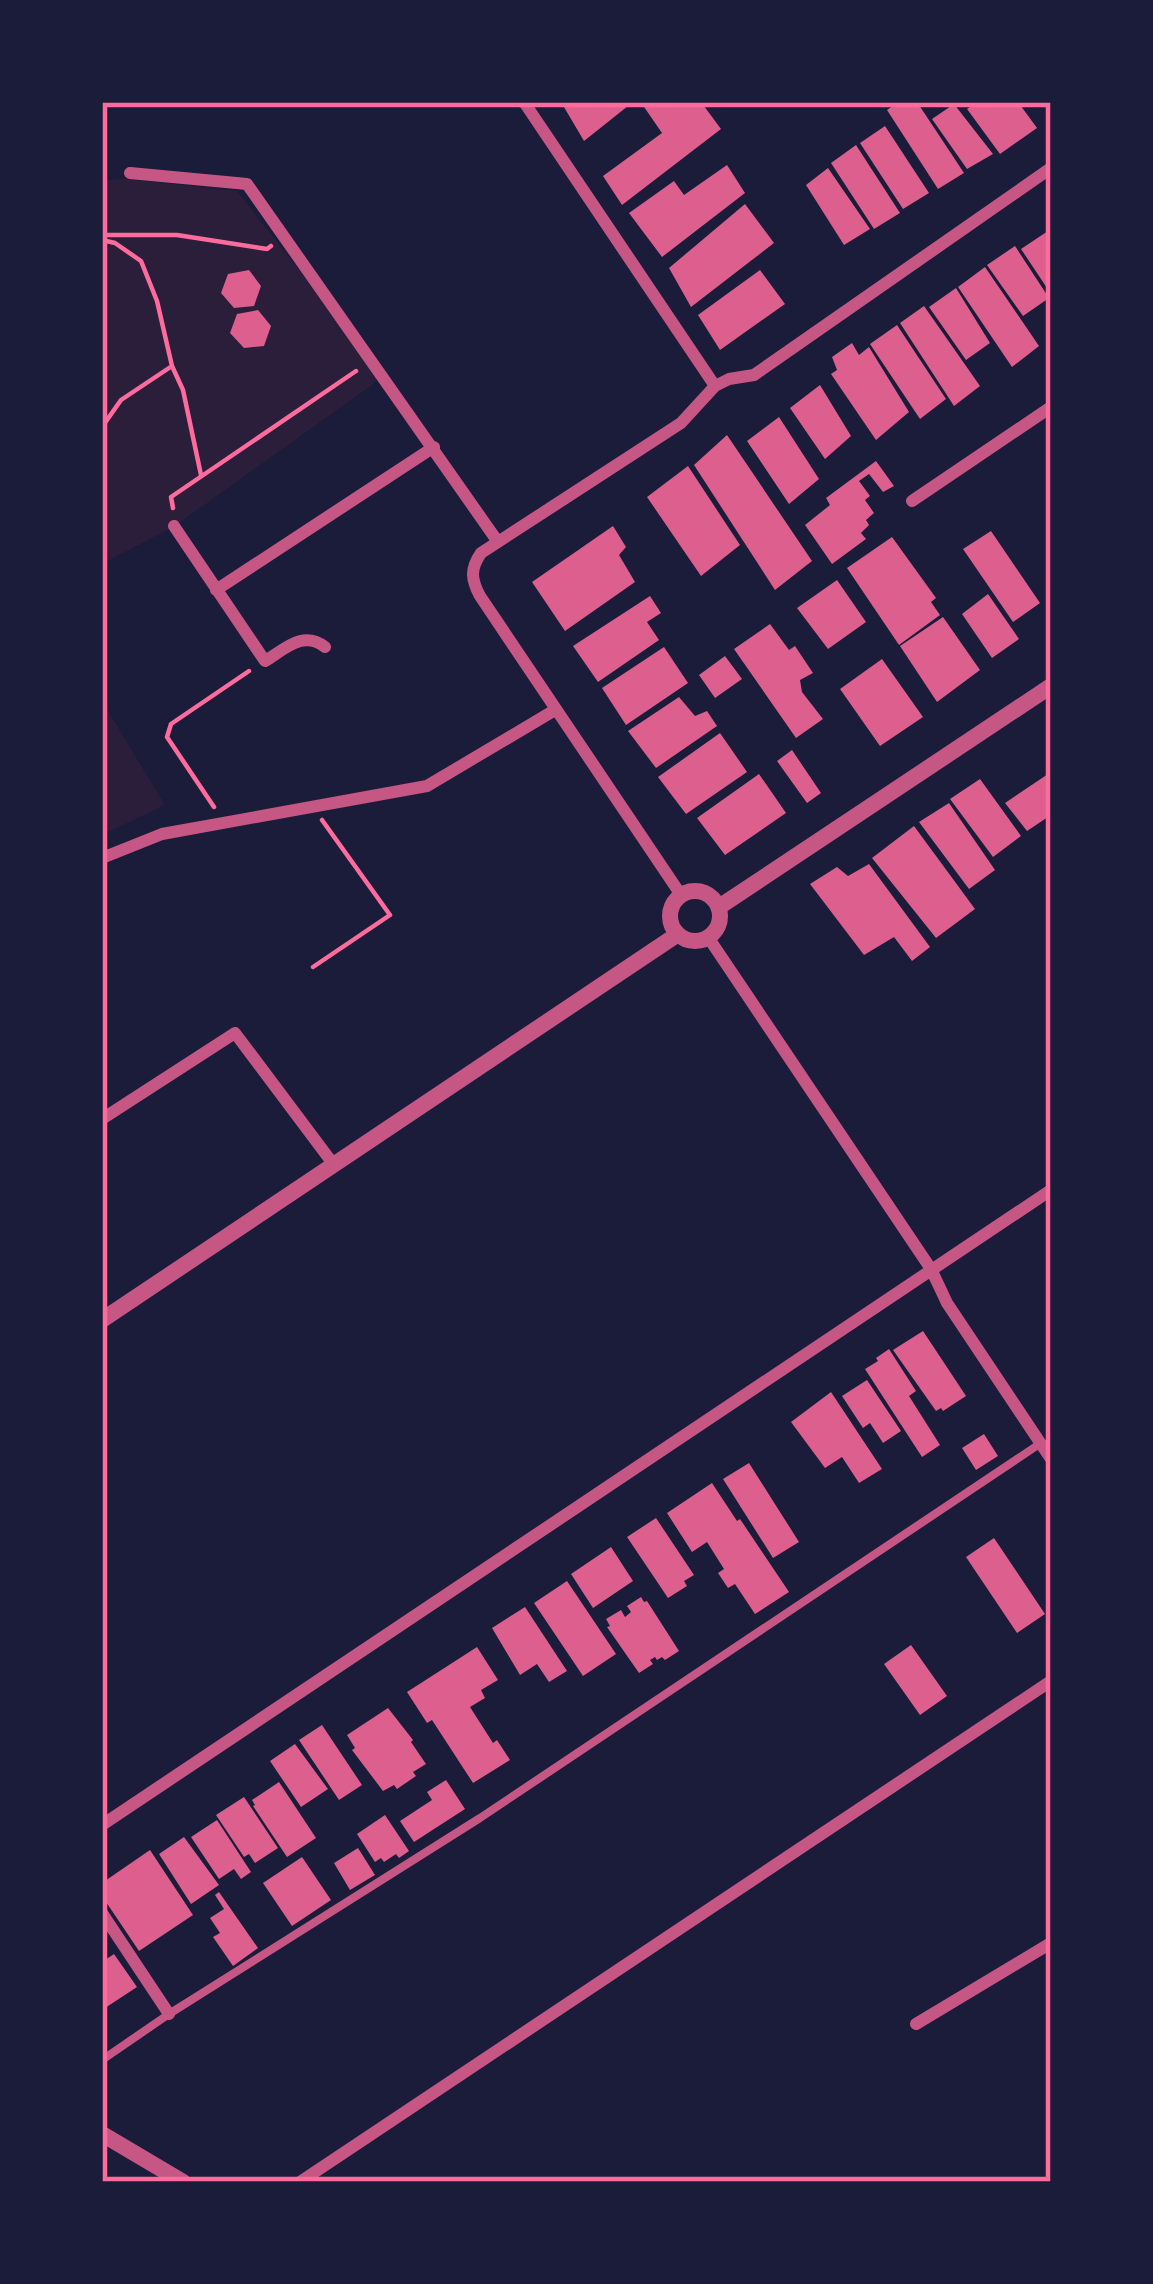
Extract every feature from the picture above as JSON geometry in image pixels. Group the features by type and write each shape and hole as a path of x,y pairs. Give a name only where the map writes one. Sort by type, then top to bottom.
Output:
{"street":[{"path":"524,102 715,386"},
{"path":"681,895 480,596 471,570 481,553 681,423 715,386 754,374 1051,168"},
{"path":"130,173 247,184 498,542"},
{"path":"912,501 1051,407"},
{"path":"216,590 434,447"},
{"path":"175,526 265,661 299,640 316,640 325,647"},
{"path":"719,908 1051,686"},
{"path":"102,858 162,834 427,786 555,710"},
{"path":"702,892 719,908 719,924 708,937 692,940 678,934 670,914 681,895 702,892"},
{"path":"102,1320 678,934"},
{"path":"708,937 931,1270 947,1304 1046,1440 1051,1459"},
{"path":"102,1119 236,1033 334,1165"},
{"path":"102,1825 1051,1190"},
{"path":"300,2182 1051,1681"},
{"path":"102,1913 169,2014"},
{"path":"916,2024 1051,1943"},
{"path":"102,2134 183,2182"}],"lane":[{"path":"102,2060 461,1831 1046,1440"}],"path":[{"path":"102,237 177,235 267,249"},
{"path":"102,237 141,261 183,390 201,475"},
{"path":"175,526 171,497 373,360"},
{"path":"102,427 121,400 172,366"},
{"path":"224,822 167,737 171,724 265,661"},
{"path":"312,806 390,915 313,967"}],"shaded area":[{"path":"102,180 237,191 381,373 372,385 175,526 102,564"},
{"path":"102,701 165,805 102,835"}],"building":[{"path":"561,102 633,102 584,141"},
{"path":"701,102 721,129 622,205 603,176 662,133 642,104"},
{"path":"898,102 917,102 964,173 938,189 887,110"},
{"path":"977,102 1018,102 1037,128 1000,154 967,109"},
{"path":"954,104 993,154 967,169 932,119"},
{"path":"885,126 929,193 903,209 860,143"},
{"path":"856,145 900,213 874,229 831,163"},
{"path":"727,165 745,193 662,257 629,213 674,181 684,195"},
{"path":"828,168 870,229 844,245 806,185"},
{"path":"745,204 774,243 691,307 669,268"},
{"path":"1048,231 1051,235 1051,294 1021,249"},
{"path":"1015,246 1049,298 1023,316 987,265"},
{"path":"985,267 1039,346 1012,367 958,287"},
{"path":"249,270 261,286 254,306 234,308 221,293 228,274"},
{"path":"760,270 785,304 720,350 698,315"},
{"path":"956,288 990,343 966,360 929,307"},
{"path":"924,306 980,386 954,406 900,323"},
{"path":"258,310 271,326 264,346 244,348 230,333 237,314"},
{"path":"897,325 946,399 920,419 870,344"},
{"path":"852,343 859,355 869,347 909,412 876,440 831,374 837,370 832,357"},
{"path":"820,385 851,436 825,459 790,408"},
{"path":"779,417 819,479 789,504 747,441"},
{"path":"727,435 812,561 775,590 694,465"},
{"path":"876,461 894,486 883,492 869,474 859,481 874,513 861,533 866,539 832,564 805,525 830,505 826,498"},
{"path":"688,466 740,545 701,576 647,497"},
{"path":"613,526 626,547 619,555 635,582 565,631 532,582"},
{"path":"991,531 1040,603 1013,622 963,549"},
{"path":"892,537 936,598 931,602 940,615 899,645 847,568"},
{"path":"837,580 866,622 828,649 797,608"},
{"path":"988,594 1019,639 992,658 962,614"},
{"path":"650,596 661,613 647,622 659,640 598,682 573,646"},
{"path":"943,617 980,670 937,702 900,646"},
{"path":"770,624 789,650 795,646 813,673 800,680 802,692 823,719 796,738 734,649"},
{"path":"664,647 688,683 626,725 602,688"},
{"path":"725,656 742,679 715,698 699,675"},
{"path":"882,659 923,717 880,746 840,689"},
{"path":"679,697 695,716 707,711 717,726 656,768 628,731"},
{"path":"720,733 747,772 686,814 658,777"},
{"path":"792,750 821,793 807,803 777,761"},
{"path":"1051,772 1051,815 1027,831 1005,803"},
{"path":"759,774 786,813 725,855 697,818"},
{"path":"980,779 1021,836 993,857 950,799"},
{"path":"949,803 995,870 969,889 919,822"},
{"path":"914,826 975,909 936,938 872,858"},
{"path":"869,864 930,947 912,961 894,937 864,955 810,884 837,867 848,876"},
{"path":"923,1331 966,1396 943,1411 936,1411 893,1350"},
{"path":"889,1349 916,1391 909,1396 940,1445 922,1457 865,1369"},
{"path":"867,1380 901,1431 883,1443 870,1423 863,1428 842,1396"},
{"path":"831,1392 882,1469 859,1483 842,1457 825,1468 791,1422"},
{"path":"984,1434 998,1456 976,1470 962,1448"},
{"path":"749,1463 799,1542 773,1558 723,1479"},
{"path":"712,1483 789,1592 755,1614 735,1584 728,1588 718,1573 724,1569 707,1542 692,1552 667,1513"},
{"path":"656,1518 694,1575 684,1581 687,1586 668,1598 627,1537"},
{"path":"994,1538 1045,1614 1017,1633 966,1557"},
{"path":"611,1547 633,1581 593,1608 571,1574"},
{"path":"567,1581 616,1654 583,1676 534,1603"},
{"path":"641,1597 679,1651 665,1660 655,1657 639,1673 606,1619 621,1610 625,1617 631,1612 627,1606"},
{"path":"525,1607 567,1671 549,1682 537,1664 520,1675 492,1628"},
{"path":"911,1645 947,1696 920,1715 884,1664"},
{"path":"477,1647 498,1680 481,1690 485,1698 470,1707 510,1760 473,1783 432,1720 427,1723 407,1692"},
{"path":"388,1708 426,1764 397,1789 394,1785 383,1791 352,1750 347,1735"},
{"path":"322,1725 362,1785 339,1800 299,1740"},
{"path":"295,1744 328,1789 301,1807 270,1761"},
{"path":"446,1780 465,1809 414,1842 400,1821 432,1800 427,1792"},
{"path":"279,1782 316,1838 287,1857 252,1800"},
{"path":"244,1797 278,1848 255,1863 249,1854 244,1857 216,1815"},
{"path":"385,1815 409,1851 375,1862 357,1834"},
{"path":"217,1820 251,1872 241,1879 234,1869 219,1879 191,1837"},
{"path":"184,1837 219,1885 191,1904 159,1854"},
{"path":"358,1848 375,1875 350,1890 334,1863"},
{"path":"150,1850 193,1915 139,1951 102,1896 102,1883"},
{"path":"302,1857 331,1900 292,1926 263,1883"},
{"path":"219,1892 258,1948 233,1966 213,1937 220,1933 210,1918 224,1909 215,1895"},
{"path":"114,1954 137,1987 102,2010 102,1962"}]}
